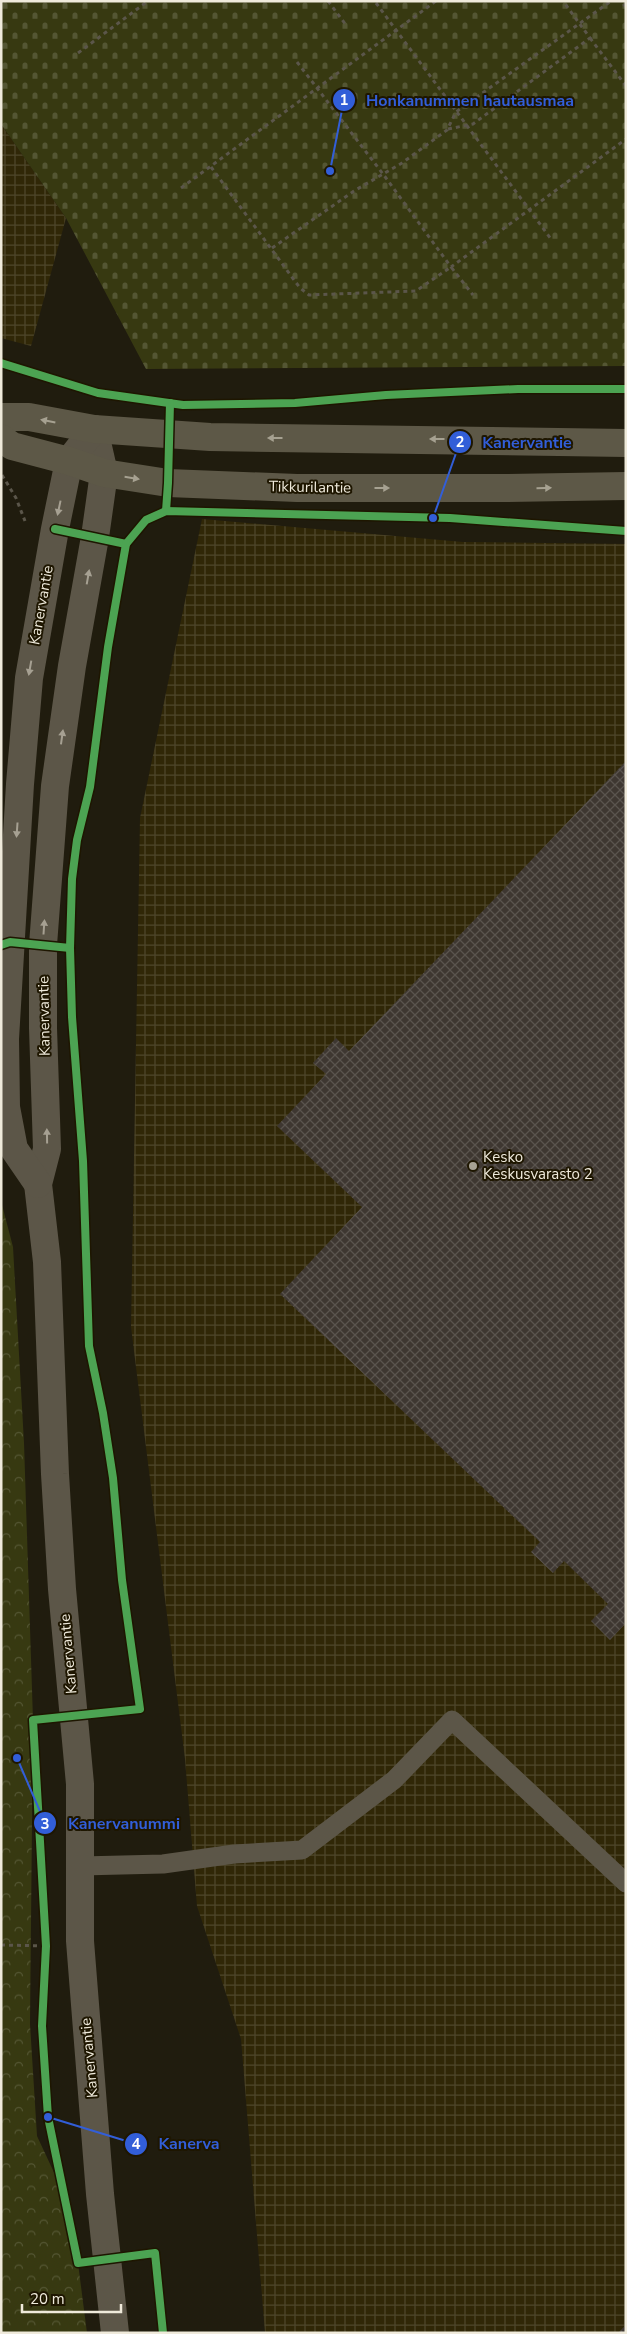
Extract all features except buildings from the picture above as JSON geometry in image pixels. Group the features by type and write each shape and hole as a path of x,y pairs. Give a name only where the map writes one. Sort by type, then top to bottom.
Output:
{"main road":[{"path":"1,417 30,417 94,429 210,437 626,442"},
{"name":"Tikkurilantie","path":"1,438 12,446 69,460 104,473 168,483 297,488 626,486"}],"street":[{"name":"Kanervantie","path":"38,1184 14,1149 6,1106 3,1039 28,678 54,529 69,460 94,429"},
{"name":"Kanervantie","path":"94,429 104,473 95,537 72,666 56,786 43,945 43,1028 47,1150 38,1184 48,1262 55,1474 68,1655 80,1784 80,1941 84,2004 115,2333"},
{"path":"3,1039 43,1028"}],"lane":[{"path":"81,1866 163,1864 234,1854 302,1850 394,1780 452,1720 626,1883"}],"path":[{"path":"78,53 148,1"},
{"path":"328,1 346,25"},
{"path":"181,188 436,1"},
{"path":"563,1 626,86"},
{"path":"447,130 456,112 611,1"},
{"path":"376,3 551,239"},
{"path":"272,248 354,191 402,163 447,130 473,124 590,38"},
{"path":"297,62 473,295"},
{"path":"211,166 300,288 309,295 416,291 626,140"},
{"path":"1,474 16,498 25,521 54,529"},
{"path":"45,1936 45,1954"},
{"path":"1,1945 46,1946"}],"shaded area":[{"path":"1,124 66,218 31,346 1,338"},
{"path":"202,519 463,542 626,544 626,2333 265,2333 241,2039 197,1906 185,1759 131,1327 140,818"}],"green space":[{"path":"1,1 626,1 626,366 146,369 66,218 1,124"},
{"path":"1,1201 13,1247 24,1443 33,1720 30,2024 37,2136 71,2209 87,2333 1,2333"}],"cycle path":[{"path":"1,363 98,393 183,405 295,403 386,395 518,389 626,389"},
{"path":"166,511 170,403"},
{"path":"55,529 126,544 146,520 166,511 450,518 626,531"},
{"path":"126,544 108,647 90,787 77,840 72,879 70,948 72,1017 83,1161 89,1346 103,1413 113,1478 122,1580 140,1709 33,1720 46,1946 42,2026 48,2117 78,2263 155,2253 163,2333"},
{"path":"1,945 10,942 70,948"}],"place":[{"name":"Honkanummen hautausmaa","path":"330,171"},
{"name":"Kanervantie","path":"433,518"},
{"name":"Kesko Keskusvarasto 2","path":"473,1166"},
{"name":"Kanervanummi","path":"17,1758"},
{"name":"Kanerva","path":"48,2117"}]}
